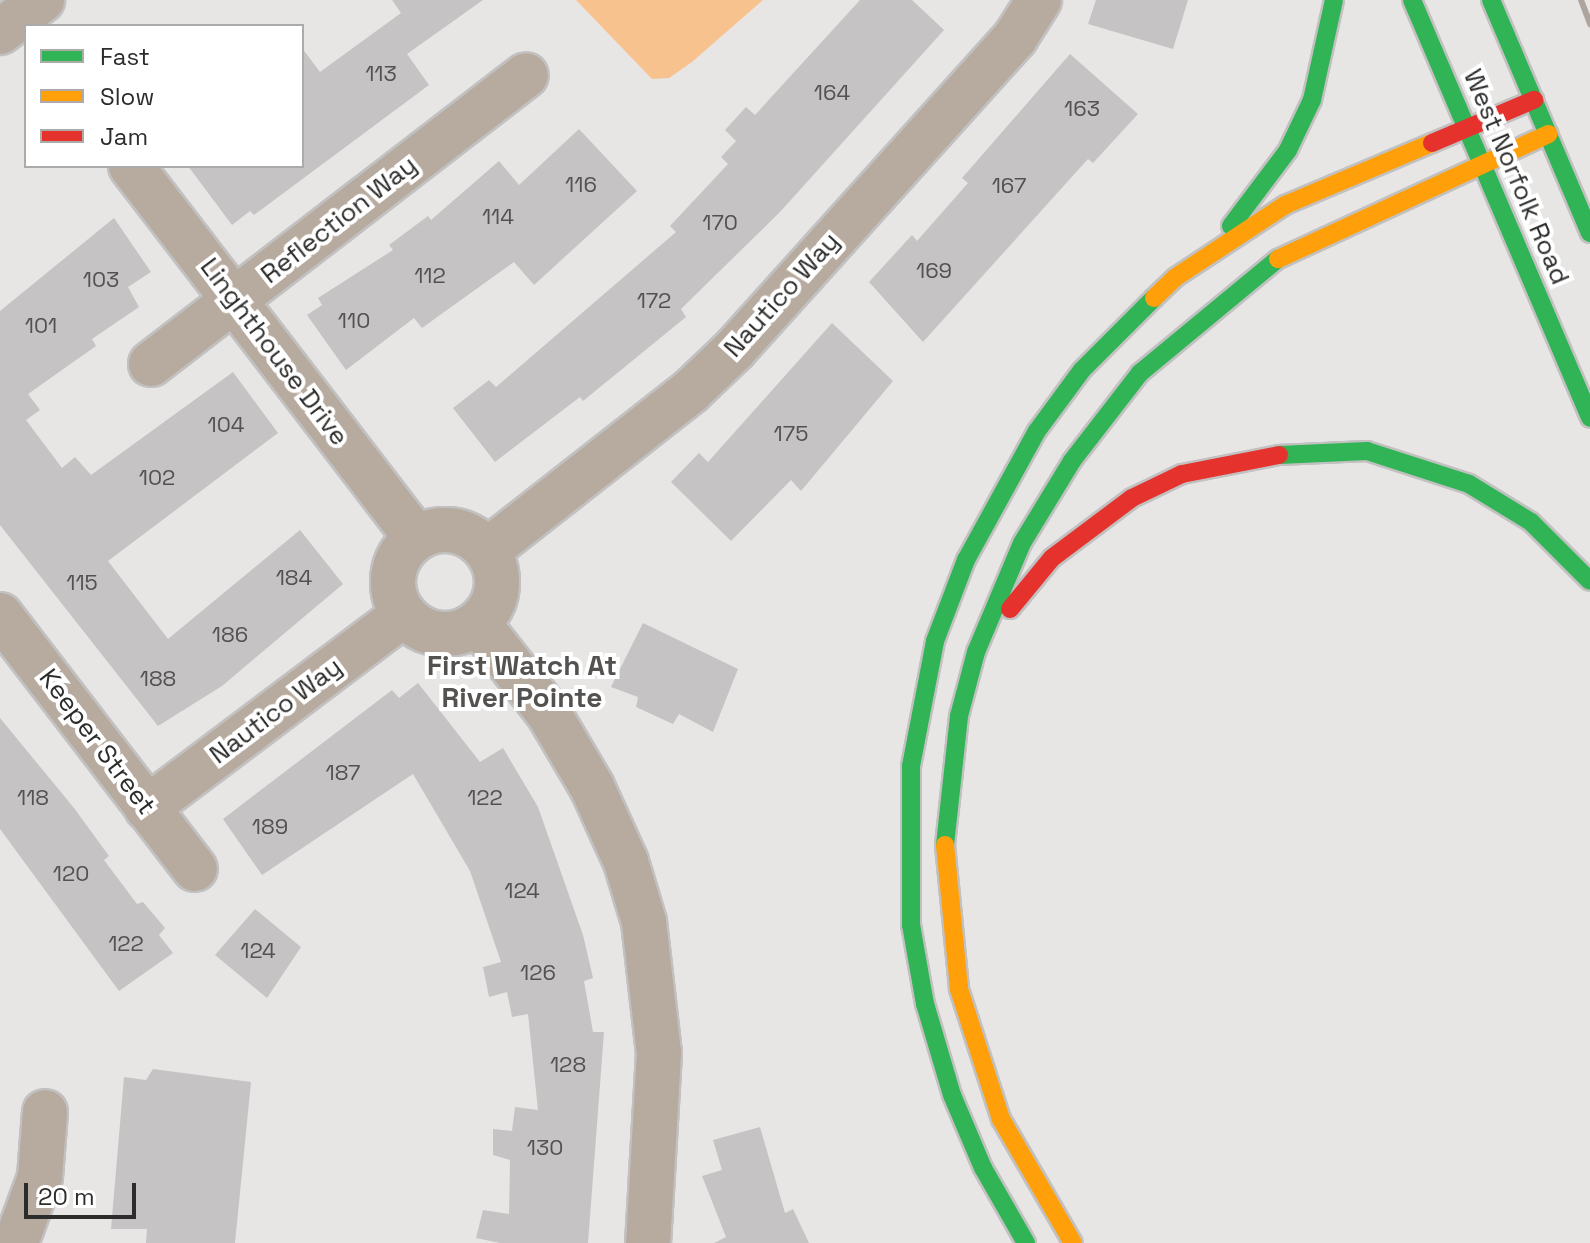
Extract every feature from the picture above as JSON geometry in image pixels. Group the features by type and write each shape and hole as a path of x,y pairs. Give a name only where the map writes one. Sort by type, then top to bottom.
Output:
{"main road":[{"path":"1026,1243 983,1168 952,1095 925,1004 911,925 907,845 921,703 935,641 966,560 1037,431 1126,323 1206,254 1258,196 1288,150 1312,100 1334,0"},
{"name":"West Norfolk Road","path":"1412,0 1590,418"},
{"name":"West Norfolk Road","path":"1491,0 1590,233"},
{"path":"1206,254 1285,205 1534,100"},
{"path":"1073,1243 1001,1119 959,989 948,913 945,837 959,716 976,652 1022,543 1072,461 1140,373 1176,338 1275,260 1548,134"},
{"path":"976,652 1052,558 1086,528 1132,498 1182,474 1247,457 1367,451 1413,462 1469,484 1531,522 1590,581"}],"street":[{"name":"Nautico Way","path":"487,551 691,391 734,350 1015,38 1039,0"},
{"name":"Reflection Way","path":"151,364 526,75"},
{"name":"Linghthouse Drive","path":"133,168 416,538"},
{"path":"446,529 476,539 487,551 498,581 496,596 478,623 456,633 431,633 404,614 393,588 393,574 397,560 416,538 446,529"},
{"name":"Nautico Way","path":"147,808 404,614"},
{"name":"Keeper Street","path":"0,615 195,869"},
{"path":"478,623 549,714 592,787 626,862 644,922 659,1053 649,1241"},
{"path":"16,1243 40,1177 45,1112"}],"shaded area":[{"path":"576,0 763,0 692,62 669,78 652,79"}],"building":[{"path":"392,0 483,0 407,54 429,85 254,215 250,211 232,225 189,168 304,168 304,51 320,72 401,13"},
{"path":"860,0 912,0 944,30 780,212 681,309 686,317 583,401 580,397 495,462 453,408 489,380 496,387 676,232 670,226 728,164 721,157 736,141 725,130 746,107 755,115"},
{"path":"1096,0 1188,0 1173,49 1088,24"},
{"path":"1070,54 1138,114 1093,163 1088,159 923,342 869,282 912,235 917,241 968,183 962,178"},
{"path":"579,129 637,191 534,285 514,262 422,328 414,318 346,370 307,315 322,305 318,298 393,250 389,245 428,216 431,220 499,161 519,185"},
{"path":"114,218 151,272 128,287 139,307 92,339 96,346 28,394 40,410 26,420 62,468 75,457 91,475 233,372 278,433 108,561 168,639 300,530 343,584 222,686 158,726 0,525 0,311"},
{"path":"832,323 893,381 801,491 791,480 731,541 671,482 699,453 708,462"},
{"path":"643,623 738,669 713,732 679,714 673,724 636,707 638,697 611,687"},
{"path":"418,683 480,762 503,748 538,807 583,935 593,978 584,981 593,1032 604,1032 588,1243 500,1243 476,1238 483,1210 509,1214 510,1160 493,1155 493,1129 512,1131 515,1107 538,1110 528,1014 512,1017 507,992 489,997 483,967 501,962 470,871 413,774 262,875 223,819 392,690 399,698"},
{"path":"0,718 74,808 109,856 104,860 137,904 143,902 165,928 159,935 173,953 119,991 0,829"},
{"path":"255,909 301,947 267,998 215,955"},
{"path":"153,1069 251,1082 235,1243 146,1243 147,1229 111,1229 124,1077 146,1080"},
{"path":"760,1127 785,1213 793,1209 809,1243 714,1243 726,1237 702,1176 722,1170 713,1140"}],"railway":[{"path":"1581,0 1590,24"}],"traffic: fast":[{"path":"1231,226 1288,150 1312,100 1334,0"},
{"path":"1412,0 1590,418"},
{"path":"1491,0 1590,233"},
{"path":"945,845 959,716 976,652 1022,543 1072,461 1140,373 1278,259"},
{"path":"1026,1243 983,1168 952,1095 925,1004 911,925 911,766 935,641 966,560 1037,431 1082,370 1154,298"},
{"path":"1279,455 1367,451 1469,484 1531,522 1590,581"}],"traffic: slow":[{"path":"1278,259 1548,134"},
{"path":"1154,298 1176,277 1285,205 1432,143"},
{"path":"945,845 959,989 1001,1119 1073,1243"}],"traffic: jam":[{"path":"1432,143 1534,100"},
{"path":"1010,609 1052,558 1132,498 1182,474 1279,455"}],"district":[{"name":"First Watch At River Pointe","path":"522,681"}]}
